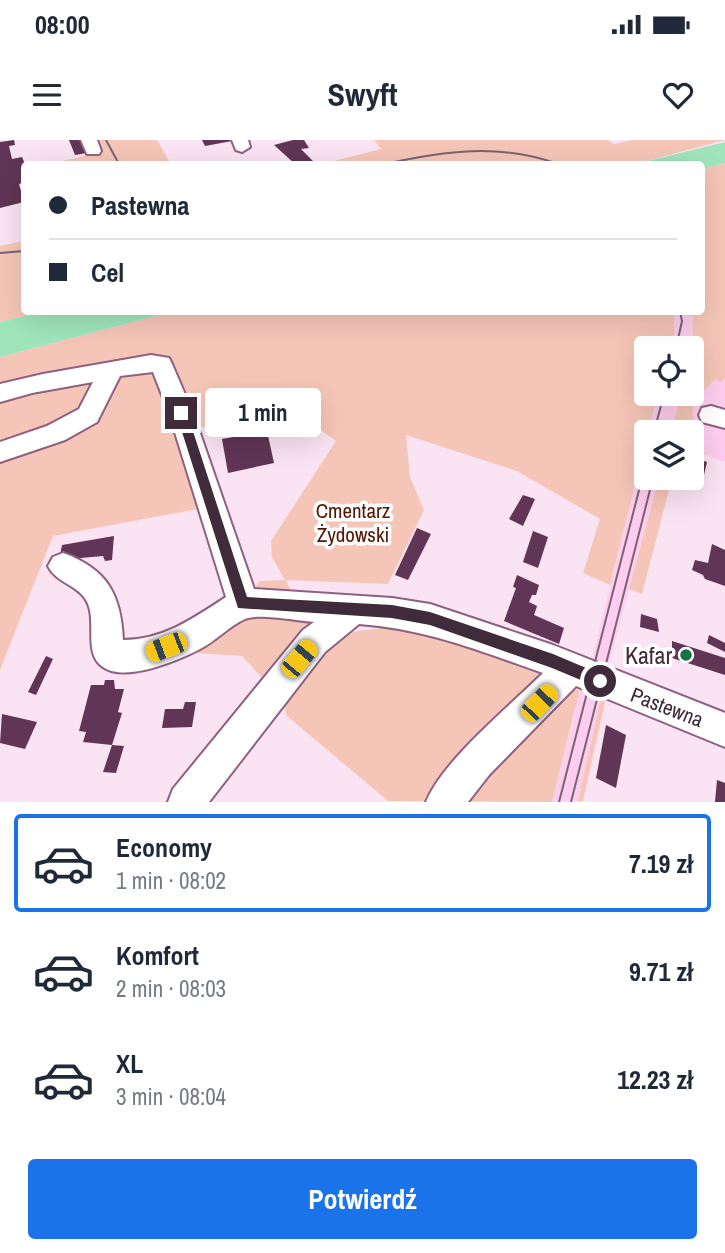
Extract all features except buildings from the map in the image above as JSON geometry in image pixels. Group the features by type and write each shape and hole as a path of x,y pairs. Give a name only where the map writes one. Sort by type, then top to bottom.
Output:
{"street":[{"path":"0,393 30,383 143,362 161,364 181,413 215,524 243,603 190,638 142,656 114,656 108,649 107,616 96,588 63,566"},
{"path":"0,452 56,433 88,415 109,374 108,370"},
{"name":"Pastewna","path":"243,603 392,612 430,618 571,669 725,730"},
{"path":"186,802 314,641 355,610"},
{"path":"444,802 477,763 571,669"}],"shaded area":[{"path":"725,142 725,163 705,168 705,161 647,161"},
{"path":"29,315 160,315 0,357 0,322"},
{"path":"674,315 693,315 692,336 673,336"},
{"path":"717,379 725,379 725,462 704,455 704,420 693,420 692,406 704,406 704,391"},
{"path":"655,406 678,406 674,420 651,420"},
{"path":"634,490 656,490 607,671 578,801 552,802 572,727 584,667 590,668"}],"green space":[{"path":"94,140 157,140 169,161 62,161 98,153"},
{"path":"374,140 608,140 614,144 632,140 725,140 646,161 334,161 381,149"},
{"path":"725,163 725,379 720,382 716,379 704,391 704,336 692,336 693,315 705,315 705,168"},
{"path":"21,242 21,315 29,315 0,322 0,246"},
{"name":"Cmentarz Żydowski","path":"160,315 674,315 673,336 634,336 634,406 655,406 651,420 634,420 634,490 610,585 583,573 600,519 517,471 406,435 410,477 424,510 388,584 286,580 296,602 318,626 267,683 242,656 184,652 243,603 260,581 285,580 272,557 271,541 336,441 287,406 197,429 219,505 53,536 0,670 0,357"},
{"path":"678,406 693,406 693,420 674,420"},
{"path":"656,490 669,490 642,594 629,589"},
{"path":"403,625 549,671 571,691 580,689 552,802 388,801 287,716 281,698 318,653 351,632"},
{"path":"601,698 605,702 583,801 578,801"}],"tram line":[{"path":"106,140 117,161"},
{"path":"402,161 472,151 515,153 549,161"},
{"path":"0,253 21,251"},
{"path":"679,336 681,315"},
{"path":"657,420 661,406"},
{"path":"559,802 639,490"},
{"path":"571,802 650,490"}],"place":[{"name":"Kafar","path":"686,655"}],"route":[{"path":"181,413 215,524 243,603 324,606 430,618 553,661 600,681"}]}
